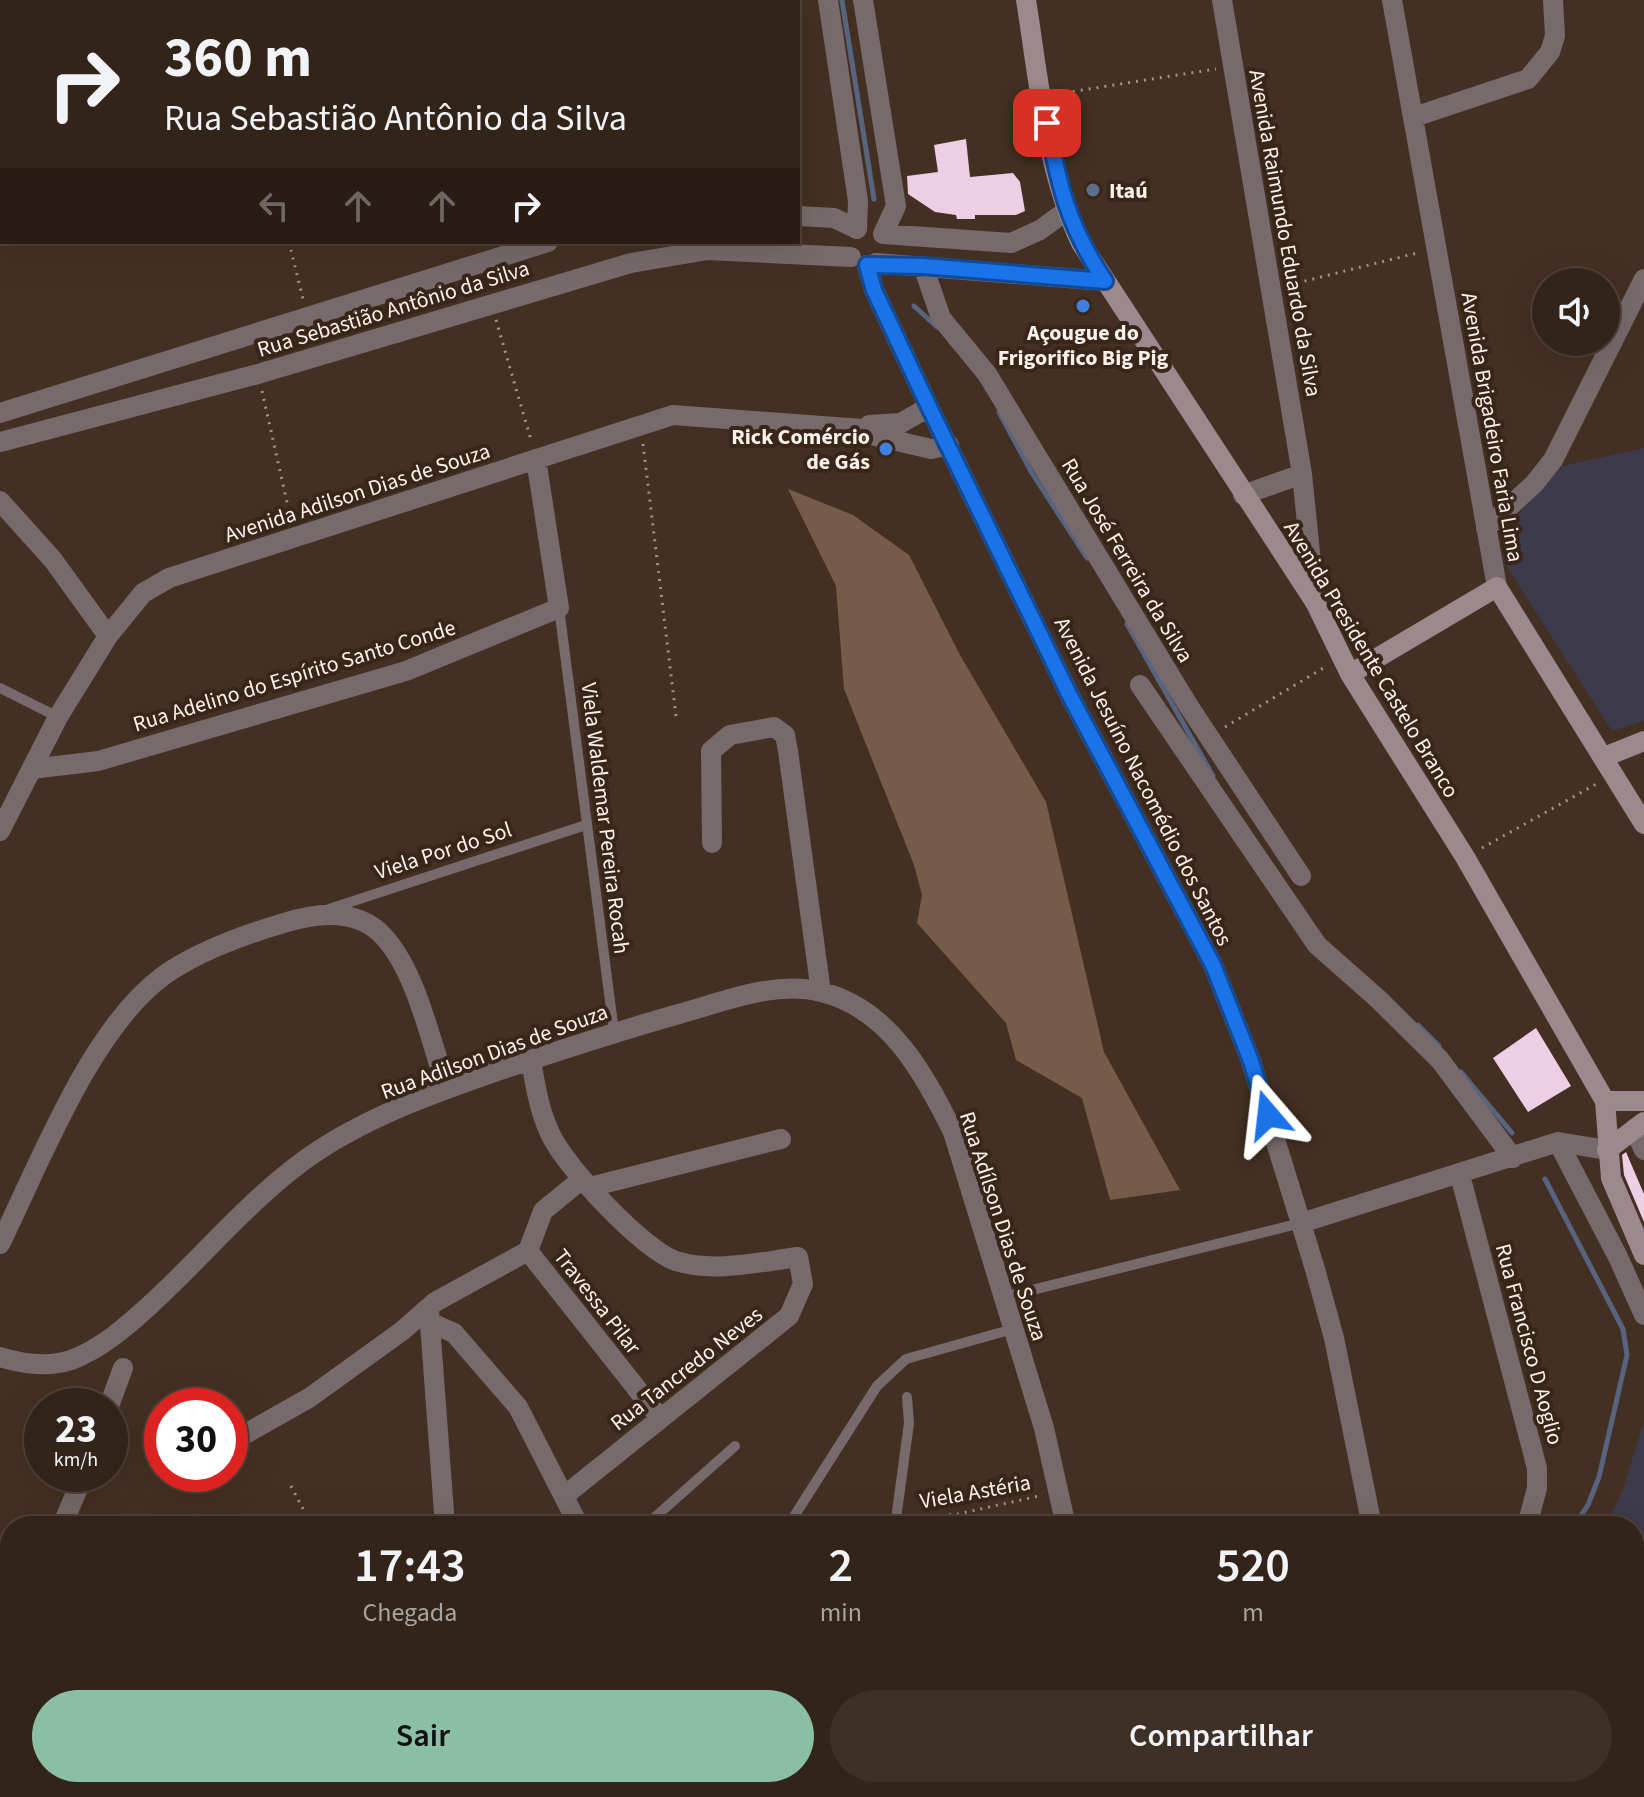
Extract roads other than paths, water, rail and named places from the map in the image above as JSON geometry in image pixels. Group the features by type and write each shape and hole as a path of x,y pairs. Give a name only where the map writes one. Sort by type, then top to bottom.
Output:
{"street":[{"path":"828,0 858,201 857,229 847,242 865,262 884,254 883,234 896,206 863,0"},
{"name":"Avenida Presidente Castelo Branco","path":"1026,0 1066,211 1081,243 1315,602 1346,666 1465,857 1605,1101 1611,1178 1644,1255"},
{"name":"Avenida Raimundo Eduardo da Silva","path":"1222,0 1302,474 1315,602"},
{"name":"Avenida Brigadeiro Faria Lima","path":"1392,0 1497,587 1644,824"},
{"path":"1414,117 1528,79 1541,67 1550,52 1555,36 1553,0"},
{"path":"800,216 834,218 857,229 872,226 883,234 1011,243 1040,230 1066,211"},
{"name":"Rua Sebastião Antônio da Silva","path":"0,413 542,244"},
{"name":"Rua Sebastião Antônio da Silva","path":"0,442 258,374 631,263 707,246 1105,281"},
{"name":"Avenida Jesuíno Nacomédio dos Santos","path":"865,262 874,290 929,407 1070,696 1213,965 1251,1061 1334,1338 1370,1516"},
{"name":"Rua José Ferreira da Silva","path":"923,266 941,318 987,374 1208,736 1301,876"},
{"path":"1486,528 1534,484 1553,460 1644,279"},
{"name":"Avenida Adilson Dias de Souza","path":"0,831 58,717 108,636 134,602 169,578 294,535 673,415 862,429 869,425 901,423 929,407"},
{"name":"Avenida Adilson Dias de Souza","path":"862,429 867,434 931,449 949,445"},
{"path":"536,459 559,608"},
{"path":"1243,495 1302,474"},
{"path":"0,501 53,560 108,636"},
{"path":"1346,666 1497,587"},
{"name":"Rua Adelino do Espírito Santo Conde","path":"32,769 98,761 406,671 559,608"},
{"path":"1140,685 1317,945 1440,1060 1513,1158"},
{"path":"712,843 711,751 730,735 774,727 785,735 788,751 821,992"},
{"path":"1609,766 1644,741"},
{"path":"0,1244 74,1092 112,1030 137,998 164,975 204,953 313,914 348,916 368,922 400,955 447,1089"},
{"name":"Rua Adilson Dias de Souza","path":"0,1357 44,1365 71,1360 126,1327 281,1177 354,1129 447,1089 614,1032 769,991 821,992"},
{"name":"Rua Adílson Dias de Souza","path":"821,992 867,1013 908,1052 953,1132 1044,1428 1064,1516"},
{"path":"531,1060 541,1110 550,1134 563,1157 586,1183"},
{"path":"1605,1101 1644,1101"},
{"path":"1301,1223 1558,1142 1607,1150 1639,1126 1644,1150"},
{"path":"248,1432 309,1398 402,1331 528,1251 543,1211 586,1183 781,1139"},
{"path":"1558,1142 1618,1257 1644,1315"},
{"name":"Rua Francisco D Aoglio","path":"1460,1175 1537,1468 1537,1488 1530,1516"},
{"name":"Rua Tancredo Neves","path":"564,1496 743,1356 789,1316 803,1284 798,1257 719,1266 675,1260 663,1255 586,1183"},
{"name":"Travessa Pilar","path":"528,1251 660,1418"},
{"path":"429,1315 454,1333 518,1407 574,1516"},
{"path":"429,1315 444,1516"},
{"path":"116,1388 123,1368"},
{"path":"66,1516 76,1492"}],"lane":[{"name":"Viela Waldemar Pereira Rocah","path":"559,608 614,1032"},
{"path":"0,688 58,717"},
{"name":"Viela Por do Sol","path":"313,914 586,825"},
{"path":"1004,1297 1301,1223"},
{"path":"794,1516 877,1386 906,1359 1013,1329"},
{"path":"896,1516 909,1423 907,1397"},
{"path":"656,1516 735,1446"}],"waterway":[{"path":"842,0 874,199"},
{"path":"914,306 937,327"},
{"path":"999,412 1032,473 1087,558"},
{"path":"1127,624 1213,776"},
{"path":"1418,1025 1439,1046"},
{"path":"1461,1072 1512,1133"},
{"path":"1545,1179 1623,1329 1627,1355 1599,1477 1581,1516"}],"place":[{"name":"Itaú","path":"1093,190"},
{"name":"Açougue do Frigorifico Big Pig","path":"1083,306"},
{"name":"Rick Comércio de Gás","path":"886,449"}]}
